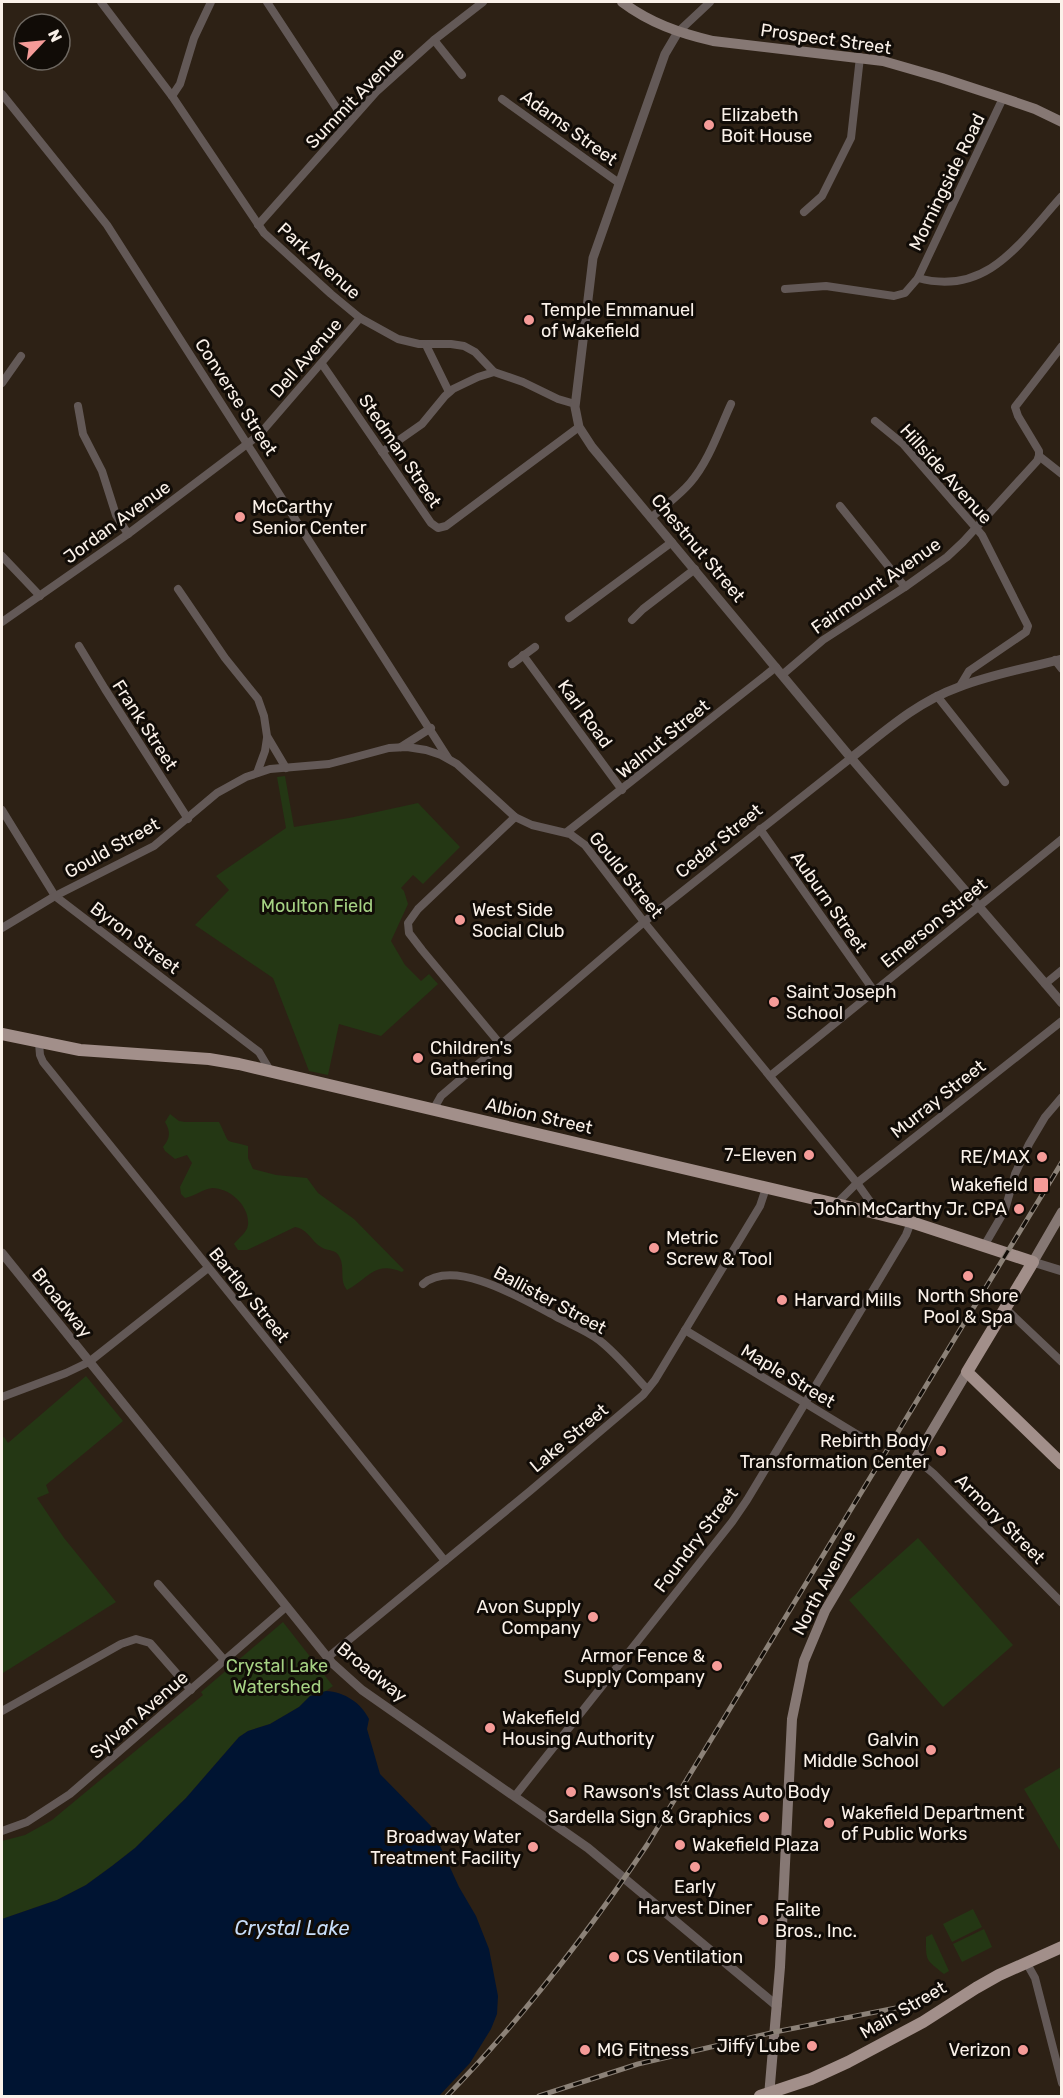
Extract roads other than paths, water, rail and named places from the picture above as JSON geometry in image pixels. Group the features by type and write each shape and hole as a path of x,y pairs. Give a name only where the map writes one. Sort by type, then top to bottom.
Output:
{"main road":[{"name":"Prospect Street","path":"622,2 653,22 678,32 713,41 860,57 905,67 1004,98 1062,122"},
{"name":"Albion Street","path":"2,1034 92,1052 208,1059 271,1072 879,1214 911,1222 1033,1262"},
{"name":"North Avenue","path":"766,2095 777,2006 792,1719 799,1681 811,1641 825,1611 1006,1310 1062,1212"},
{"path":"967,1372 1062,1464"},
{"name":"Main Street","path":"766,2095 820,2075 858,2057 923,2022 976,1988 1026,1962 1062,1947"}],"street":[{"name":"Park Avenue","path":"101,2 172,96 258,225 276,245 360,318 398,339 426,345 464,346 475,352 494,372 575,404"},
{"path":"172,96 179,86 194,38 211,2"},
{"path":"267,2 347,124"},
{"name":"Summit Avenue","path":"258,225 390,79 434,40 483,2"},
{"path":"678,32 710,2"},
{"name":"Chestnut Street","path":"678,32 665,54 596,248 591,269 575,404 579,427 592,447 851,758 1062,1003"},
{"path":"434,40 462,75"},
{"path":"804,212 822,196 850,138 860,57"},
{"name":"Converse Street","path":"2,94 107,225 449,759"},
{"name":"Morningside Road","path":"918,278 1004,98"},
{"name":"Adams Street","path":"502,99 619,183"},
{"path":"785,289 826,286 898,296 908,290 918,278 947,281 975,276 992,269 1010,254 1062,196"},
{"name":"Dell Avenue","path":"248,443 261,433 360,318"},
{"path":"426,345 449,392"},
{"path":"1062,346 1016,407 1016,412 1037,447 1039,456 1062,474"},
{"path":"2,383 21,356"},
{"name":"Stedman Street","path":"322,364 431,523 440,528 446,526 579,427"},
{"path":"382,452 422,424 449,392 478,376 494,372"},
{"path":"651,518 694,477 707,457 730,404"},
{"path":"78,406 81,431 102,471 116,515 128,534"},
{"name":"Hillside Avenue","path":"876,421 903,444 975,527 983,538 1029,628 969,671 960,686"},
{"name":"Jordan Avenue","path":"2,622 128,534 248,443"},
{"name":"Fairmount Avenue","path":"779,671 947,557 1039,456"},
{"path":"840,506 905,587"},
{"path":"569,618 672,542"},
{"path":"2,556 40,596"},
{"path":"632,620 695,569"},
{"path":"178,590 225,658 258,699 264,716 267,736 265,751 257,772"},
{"name":"Frank Street","path":"80,646 105,690 188,819"},
{"path":"512,664 535,647"},
{"name":"Karl Road","path":"523,655 622,790"},
{"path":"1058,659 1062,669"},
{"name":"Cedar Street","path":"433,1110 441,1096 644,922 903,716 937,696 960,686 1058,659"},
{"name":"Walnut Street","path":"567,832 779,671"},
{"path":"937,696 1005,782"},
{"path":"399,747 430,728"},
{"path":"267,736 286,768"},
{"name":"Gould Street","path":"2,928 55,896 147,850 226,787 257,772 324,765 378,750 399,747 426,750 449,759 463,769 515,818 532,825 567,832 580,840 644,922 858,1183 879,1214"},
{"name":"Byron Street","path":"2,810 55,896 259,1052 271,1072"},
{"path":"501,1044 409,933 408,922 418,909 515,818"},
{"name":"Auburn Street","path":"760,829 874,992"},
{"name":"Emerson Street","path":"770,1076 1062,839"},
{"path":"1045,984 1062,970"},
{"name":"Murray Street","path":"836,1204 858,1183 1062,1021"},
{"name":"Bartley Street","path":"39,1043 43,1062 446,1561"},
{"path":"984,1246 1005,1210 1015,1174 1025,1150 1045,1118 1062,1097"},
{"name":"Lake Street","path":"327,1658 446,1561 647,1389 760,1206 766,1188"},
{"name":"Foundry Street","path":"515,1796 732,1522 906,1235 911,1222"},
{"name":"Broadway","path":"2,1253 327,1658 362,1690 596,1854 777,2006"},
{"name":"Albion Street","path":"1033,1262 1062,1271"},
{"path":"2,1396 66,1373 89,1362 208,1268"},
{"name":"Ballister Street","path":"423,1284 431,1278 454,1275 484,1281 504,1289 597,1339 647,1389"},
{"path":"1006,1310 1062,1362"},
{"name":"Maple Street","path":"685,1330 876,1446"},
{"name":"Armory Street","path":"915,1458 934,1474 1062,1603"},
{"path":"159,1584 225,1660"},
{"name":"Sylvan Avenue","path":"2,1831 27,1822 70,1794 286,1607"},
{"path":"2,1711 121,1644 136,1640 150,1643 191,1690"},
{"path":"1026,1962 1035,1978 1062,2083"}],"water":[{"name":"Crystal Lake","path":"326,1691 346,1696 366,1713 369,1719 367,1729 380,1774 431,1826 459,1887 476,1916 489,1949 498,1996 497,2014 491,2029 470,2063 439,2096 2,2096 2,1919 57,1900 86,1885 135,1848 186,1798 239,1737 248,1731 270,1724 299,1707 310,1696"}],"railway":[{"path":"447,2096 475,2067 553,1975 647,1845 1062,1162"},
{"path":"539,2096 638,2064 775,2032 916,2004"}],"place":[{"name":"Elizabeth Boit House","path":"709,125"},
{"name":"Temple Emmanuel of Wakefield","path":"529,320"},
{"name":"McCarthy Senior Center","path":"240,517"},
{"name":"West Side Social Club","path":"460,920"},
{"name":"Saint Joseph School","path":"774,1002"},
{"name":"Children's Gathering","path":"418,1058"},
{"name":"7-Eleven","path":"809,1155"},
{"name":"RE/MAX","path":"1042,1157"},
{"name":"Wakefield","path":"1041,1185"},
{"name":"John McCarthy Jr. CPA","path":"1019,1209"},
{"name":"Metric Screw & Tool","path":"654,1248"},
{"name":"North Shore Pool & Spa","path":"968,1276"},
{"name":"Harvard Mills","path":"782,1300"},
{"name":"Rebirth Body Transformation Center","path":"941,1451"},
{"name":"Avon Supply Company","path":"593,1617"},
{"name":"Armor Fence & Supply Company","path":"717,1666"},
{"name":"Wakefield Housing Authority","path":"490,1728"},
{"name":"Galvin Middle School","path":"931,1750"},
{"name":"Rawson's 1st Class Auto Body","path":"571,1792"},
{"name":"Sardella Sign & Graphics","path":"764,1817"},
{"name":"Wakefield Department of Public Works","path":"829,1823"},
{"name":"Wakefield Plaza","path":"680,1845"},
{"name":"Broadway Water Treatment Facility","path":"533,1847"},
{"name":"Early Harvest Diner","path":"695,1867"},
{"name":"Falite Bros., Inc.","path":"763,1920"},
{"name":"CS Ventilation","path":"614,1957"},
{"name":"Jiffy Lube","path":"812,2046"},
{"name":"MG Fitness","path":"585,2050"},
{"name":"Verizon","path":"1023,2050"}],"park label":[{"name":"Moulton Field","path":"317,906"},
{"name":"Crystal Lake Watershed","path":"277,1676"}]}
